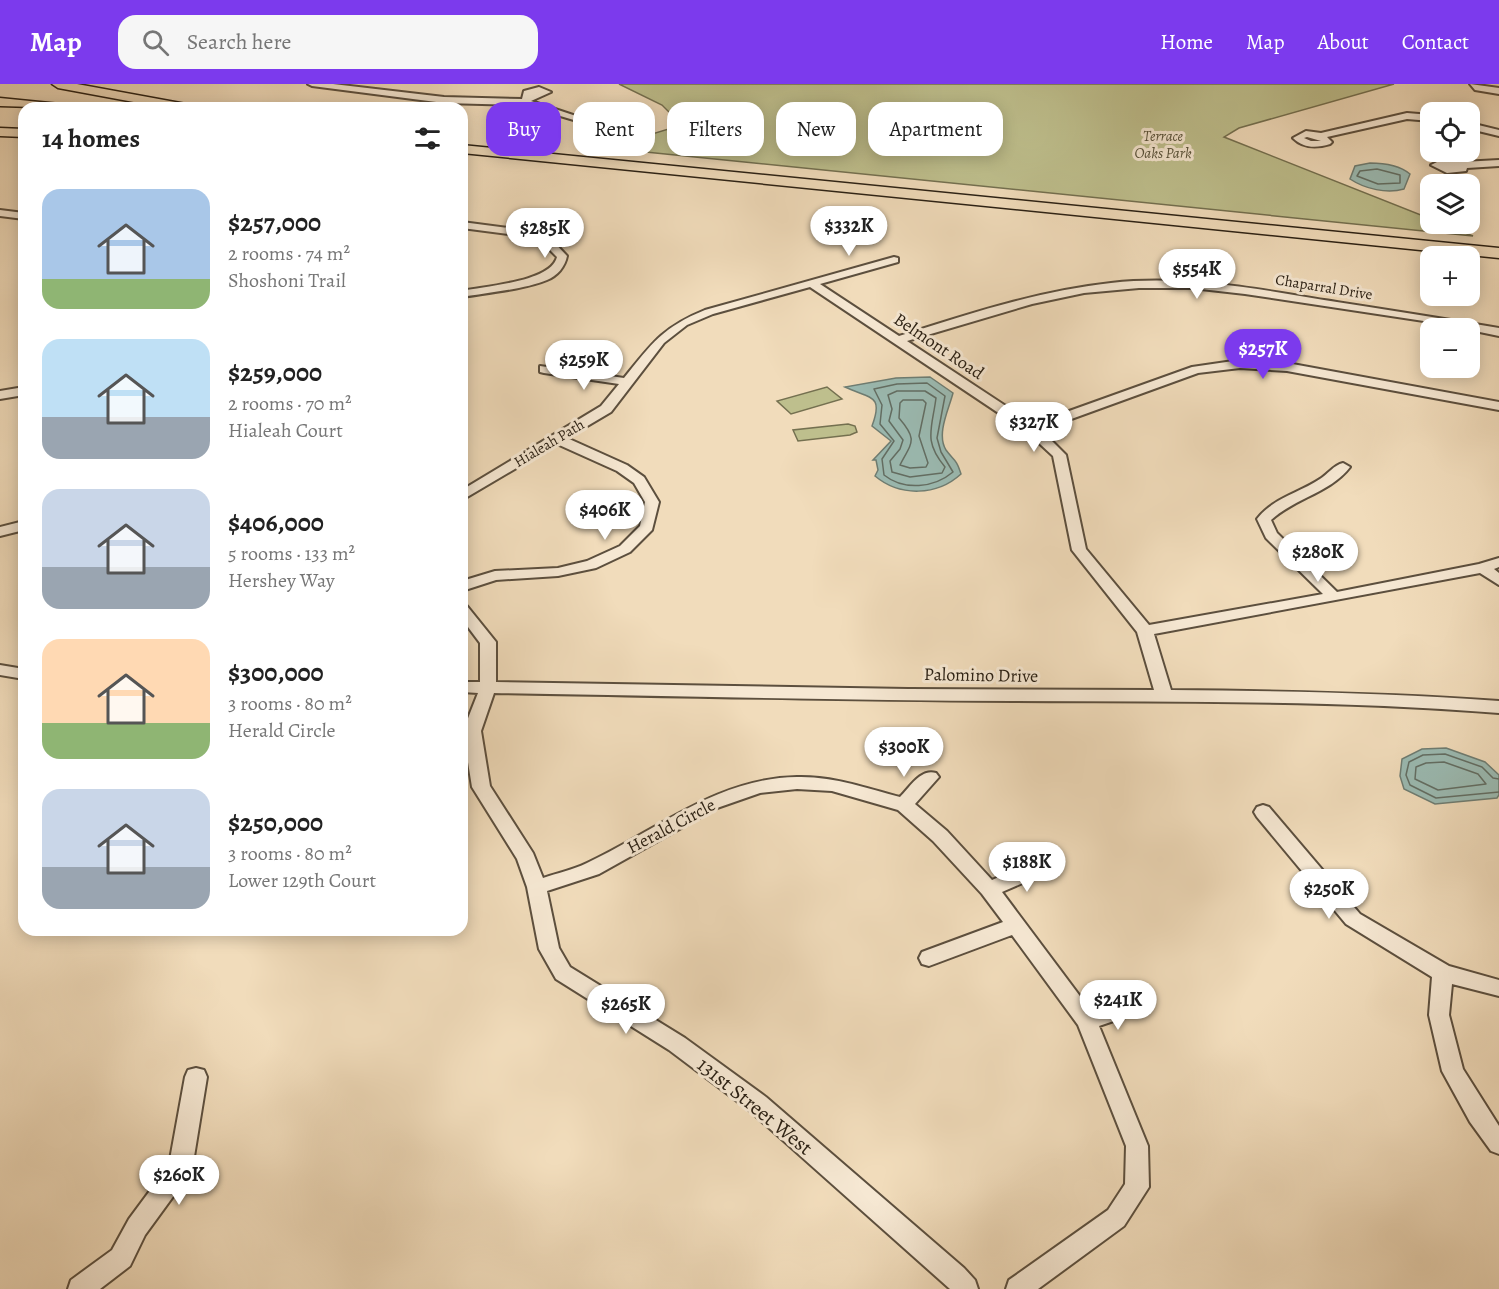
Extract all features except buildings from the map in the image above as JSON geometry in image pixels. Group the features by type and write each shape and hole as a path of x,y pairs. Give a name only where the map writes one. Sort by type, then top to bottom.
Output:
{"highway":[{"path":"58,84 154,102"},
{"path":"0,102 18,104"},
{"path":"0,112 18,115"},
{"path":"0,132 18,133"},
{"path":"468,150 1499,253"},
{"path":"468,163 1420,260"},
{"path":"1480,266 1499,268"}],"street":[{"path":"312,84 444,100 526,100 573,116"},
{"path":"1474,84 1478,88 1494,88"},
{"path":"1322,136 1407,116 1420,116"},
{"path":"1480,128 1499,133"},
{"path":"1462,165 1499,163"},
{"path":"0,213 18,215"},
{"path":"468,226 534,234 544,238 562,256 561,264 543,278 468,293"},
{"name":"Hialeah Path","path":"468,492 606,409 660,340 683,323 709,312 894,260"},
{"name":"Belmont Road","path":"811,283 1032,429 1059,455 1079,550 1145,631 1164,695"},
{"name":"Chaparral Drive","path":"897,340 1055,294 1115,286 1162,285 1260,292 1499,332"},
{"path":"1032,429 1196,370 1240,364 1287,367 1499,406"},
{"path":"544,369 629,382"},
{"path":"0,395 18,392"},
{"path":"468,584 495,576 558,572 591,565 625,549 647,527 652,502 639,480 622,468 557,439"},
{"path":"1334,597 1270,534 1264,519 1275,507 1312,491 1335,477 1342,467"},
{"path":"0,532 18,527"},
{"path":"1145,631 1334,597 1499,562"},
{"path":"1483,567 1499,580"},
{"path":"468,617 488,642 488,687"},
{"path":"0,670 18,673"},
{"name":"Palomino Drive","path":"468,687 1057,696 1164,695 1435,701 1499,707"},
{"name":"131st Street West","path":"468,730 488,687"},
{"name":"131st Street West","path":"468,736 481,787 526,858 537,887 549,949 563,973 677,1044 758,1104 955,1276 966,1289"},
{"path":"904,805 930,777"},
{"name":"Herald Circle","path":"537,887 592,869 711,803 759,787 797,783 832,785 904,805 940,836 989,889 1087,1021 1137,1146 1137,1187 1116,1218 1018,1289"},
{"path":"1263,812 1353,919 1443,973 1499,988"},
{"path":"989,889 1050,863"},
{"path":"928,958 1015,926"},
{"path":"1443,973 1439,1015 1453,1071 1478,1115 1499,1144"},
{"path":"1087,1021 1136,1005"},
{"path":"80,1289 121,1258 137,1227 180,1169 196,1077"}],"green space":[{"name":"Terrace Oaks Park","path":"619,84 1394,84 1239,128 1224,137 1420,215 1420,231 685,156 764,156 764,102 667,102 667,110 662,105"},
{"name":"Terrace Oaks Park","path":"667,130 667,154 655,153 655,133"},
{"path":"827,387 842,399 791,414 777,401"},
{"path":"848,424 855,426 857,432 850,435 798,441 793,430"}],"water":[{"path":"1370,163 1391,165 1410,174 1404,189 1376,190 1350,179 1355,166"},
{"path":"930,377 953,393 942,437 946,450 956,462 961,474 941,487 930,490 896,488 875,476 878,470 876,460 873,460 891,441 872,426 875,403 868,396 845,387 896,378"},
{"path":"1446,748 1485,762 1499,775 1497,798 1435,804 1404,789 1400,776 1402,759 1422,749"}]}
